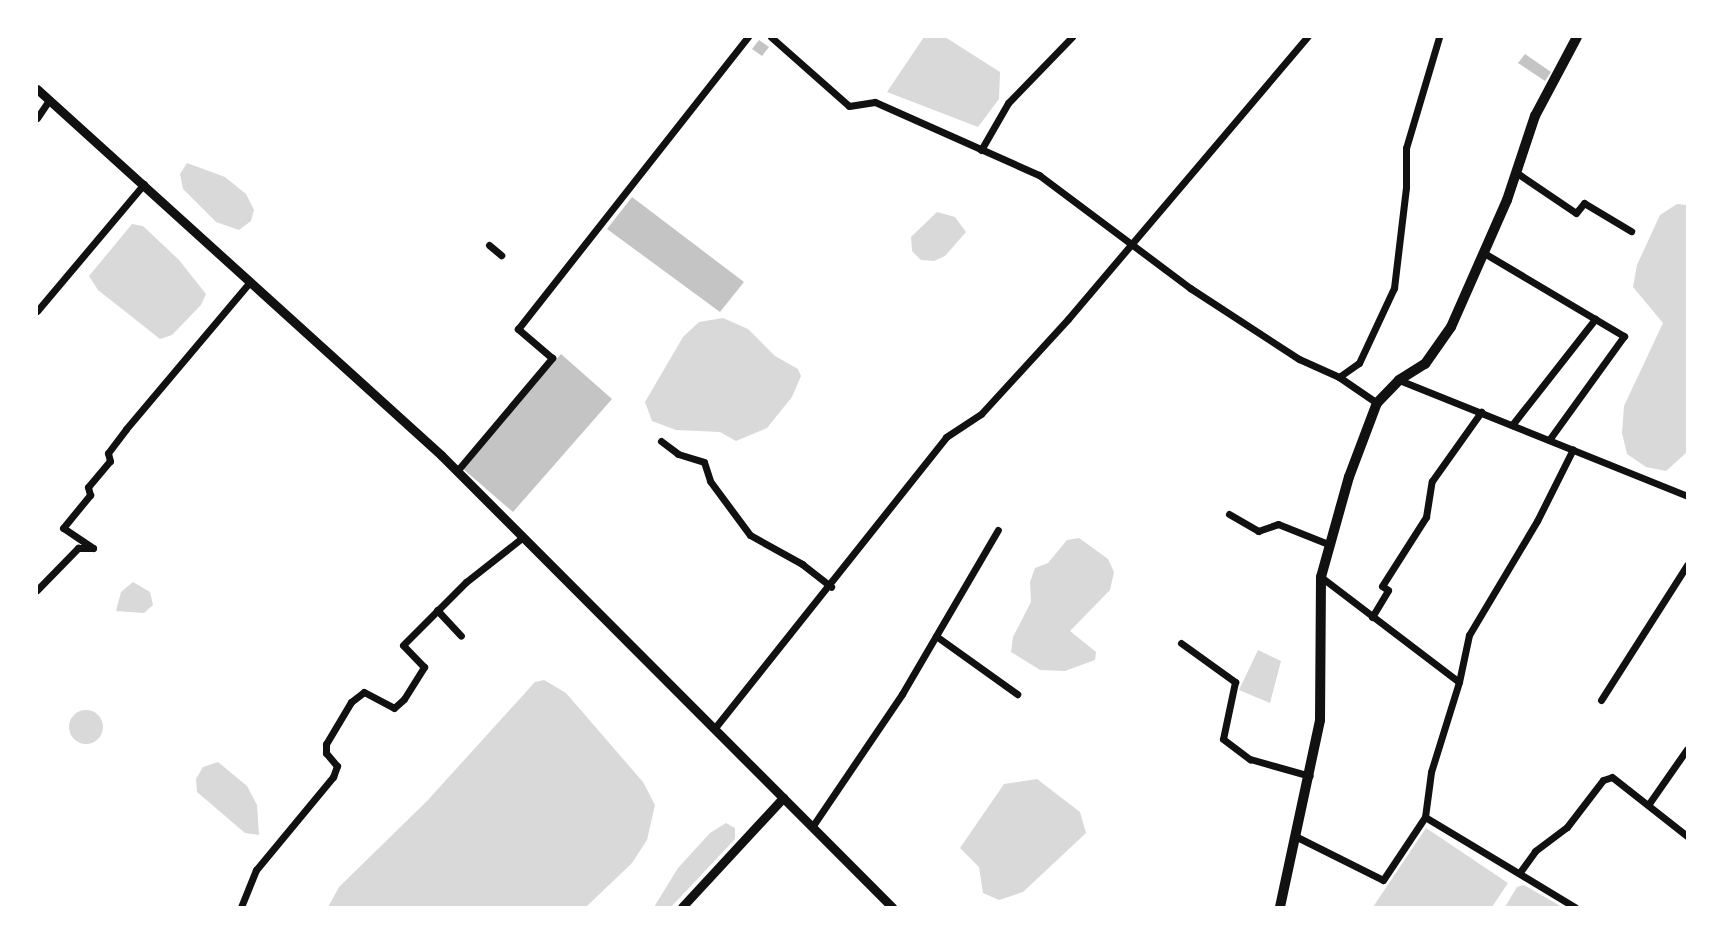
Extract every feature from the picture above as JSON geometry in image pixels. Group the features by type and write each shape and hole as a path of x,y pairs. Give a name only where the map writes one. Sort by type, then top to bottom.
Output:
{"main road":[{"path":"1280,907 1320,720 1321,577 1328,544 1377,403 1399,380 1425,364 1440,344 1484,253 1517,173 1535,116 1577,37"}],"street":[{"path":"457,471 552,358 518,329 748,37"},
{"path":"771,37 849,106 875,102 1039,175 1246,326 1299,359 1339,377 1377,403"},
{"path":"981,150 1009,103 1072,37"},
{"path":"714,729 831,587 946,437 981,414 1307,37"},
{"path":"1339,377 1359,363 1394,288 1405,209 1406,148 1439,37"},
{"path":"37,89 457,471 892,907"},
{"path":"37,118 49,100"},
{"path":"1517,173 1576,213 1584,202 1631,231"},
{"path":"37,311 144,184"},
{"path":"489,245 501,255"},
{"path":"1484,253 1625,335 1549,440"},
{"path":"37,590 78,548 93,548 63,527 90,495 88,487 110,461 108,453 126,429 249,283"},
{"path":"1512,425 1595,319"},
{"path":"1399,380 1687,496"},
{"path":"1372,617 1388,590 1382,586 1426,517 1432,481 1480,412"},
{"path":"661,440 678,454 704,463 710,481 750,535 802,564 831,587"},
{"path":"1297,837 1382,880 1424,817 1431,772 1459,682 1469,635 1537,521 1573,449"},
{"path":"1229,514 1258,531 1278,523 1328,544"},
{"path":"812,827 936,636 998,530"},
{"path":"242,907 256,870 333,777 337,766 326,753 326,744 351,702 364,692 394,708 416,682 424,667 403,645 437,610 522,538"},
{"path":"1601,700 1687,565"},
{"path":"1321,577 1459,682"},
{"path":"437,610 461,636"},
{"path":"936,636 1017,694"},
{"path":"1181,643 1235,682 1223,739 1250,759 1310,776"},
{"path":"1648,805 1687,749"},
{"path":"1520,872 1535,851 1567,827 1603,780 1612,777 1687,836"},
{"path":"682,907 783,798"},
{"path":"1424,817 1575,907"}],"shaded area":[{"path":"924,37 945,37 1000,72 999,99 978,127 887,92"},
{"path":"187,163 225,177 246,194 254,210 251,221 239,230 216,222 183,189 180,174"},
{"path":"1677,204 1687,205 1687,452 1666,471 1646,467 1627,454 1622,433 1624,406 1663,323 1633,287 1637,265 1660,215"},
{"path":"937,212 955,217 966,232 945,256 934,261 921,260 912,251 911,237"},
{"path":"132,224 143,226 179,260 206,294 201,305 172,335 160,339 98,290 89,276"},
{"path":"723,318 748,329 775,356 798,369 801,376 792,397 767,428 736,441 720,432 676,430 652,421 645,402 683,337 699,322"},
{"path":"1079,538 1108,559 1114,572 1110,590 1070,631 1096,652 1095,660 1065,671 1040,670 1011,652 1013,637 1031,602 1030,582 1035,568 1048,563 1067,540"},
{"path":"133,582 150,592 153,605 144,613 116,611 121,592"},
{"path":"1258,650 1281,661 1270,703 1239,690"},
{"path":"544,680 566,693 643,782 655,805 647,840 632,863 586,907 328,907 339,887 427,801 535,682"},
{"path":"86,710 98,715 103,727 98,739 86,744 74,739 69,727 74,715"},
{"path":"218,762 247,786 257,805 259,835 245,833 197,792 196,779 203,767"},
{"path":"1037,779 1080,812 1086,833 1023,892 999,900 983,893 979,867 960,848 1004,784"},
{"path":"726,823 735,828 735,839 671,907 654,907 678,868 710,833"},
{"path":"1426,828 1508,883 1492,907 1373,907"},
{"path":"1524,885 1562,907 1505,907 1517,887"}],"building":[{"path":"759,40 769,47 762,56 752,49"},
{"path":"1525,54 1551,72 1545,81 1518,63"},
{"path":"632,197 744,282 720,312 607,229"},
{"path":"561,354 612,399 513,512 462,468"}]}
